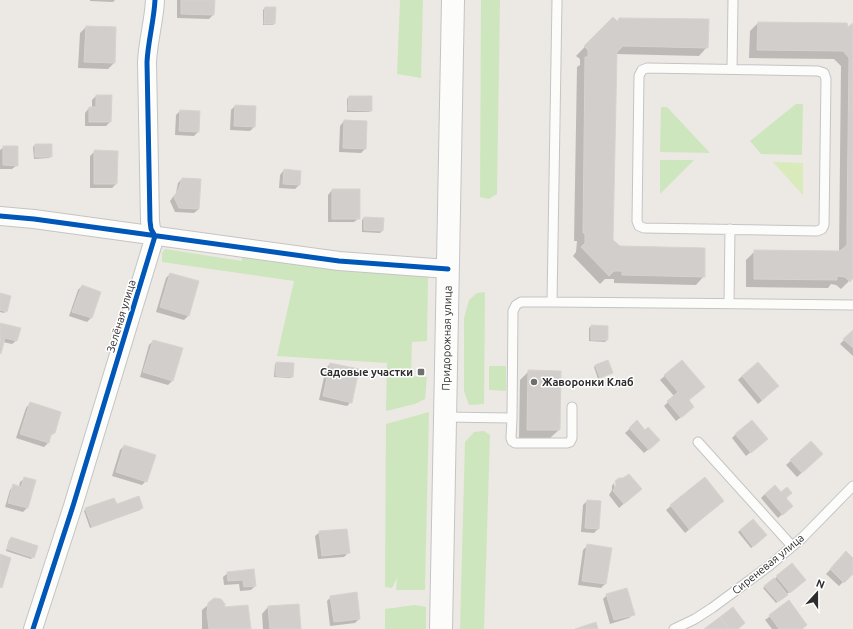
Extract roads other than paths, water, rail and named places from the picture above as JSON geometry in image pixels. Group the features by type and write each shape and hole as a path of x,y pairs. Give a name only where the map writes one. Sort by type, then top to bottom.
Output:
{"main road":[{"name":"Придорожная улица","path":"441,629 452,0"}],"street":[{"path":"155,0 147,62 150,221 151,229 155,236"},
{"path":"0,216 34,219 339,261 448,269"},
{"name":"Зелёная улица","path":"33,629 76,499 155,236"}],"lane":[{"path":"552,302 557,0"},
{"path":"732,69 733,0"},
{"path":"647,68 732,69 818,71 824,73 826,79 824,225 822,229 817,231 730,229 644,228 639,226 637,220 639,76 642,70 647,68"},
{"path":"729,304 730,229"},
{"path":"572,407 572,438 570,442 515,443 512,441 513,311 516,305 521,302 853,305"},
{"path":"445,417 512,418"},
{"path":"698,442 792,546"},
{"name":"Сиреневая улица","path":"674,629 695,619 712,608 769,566 802,538 853,486"}],"place":[{"name":"Садовые участки","path":"421,372"},
{"name":"Жаворонки Клаб","path":"534,382"}]}
